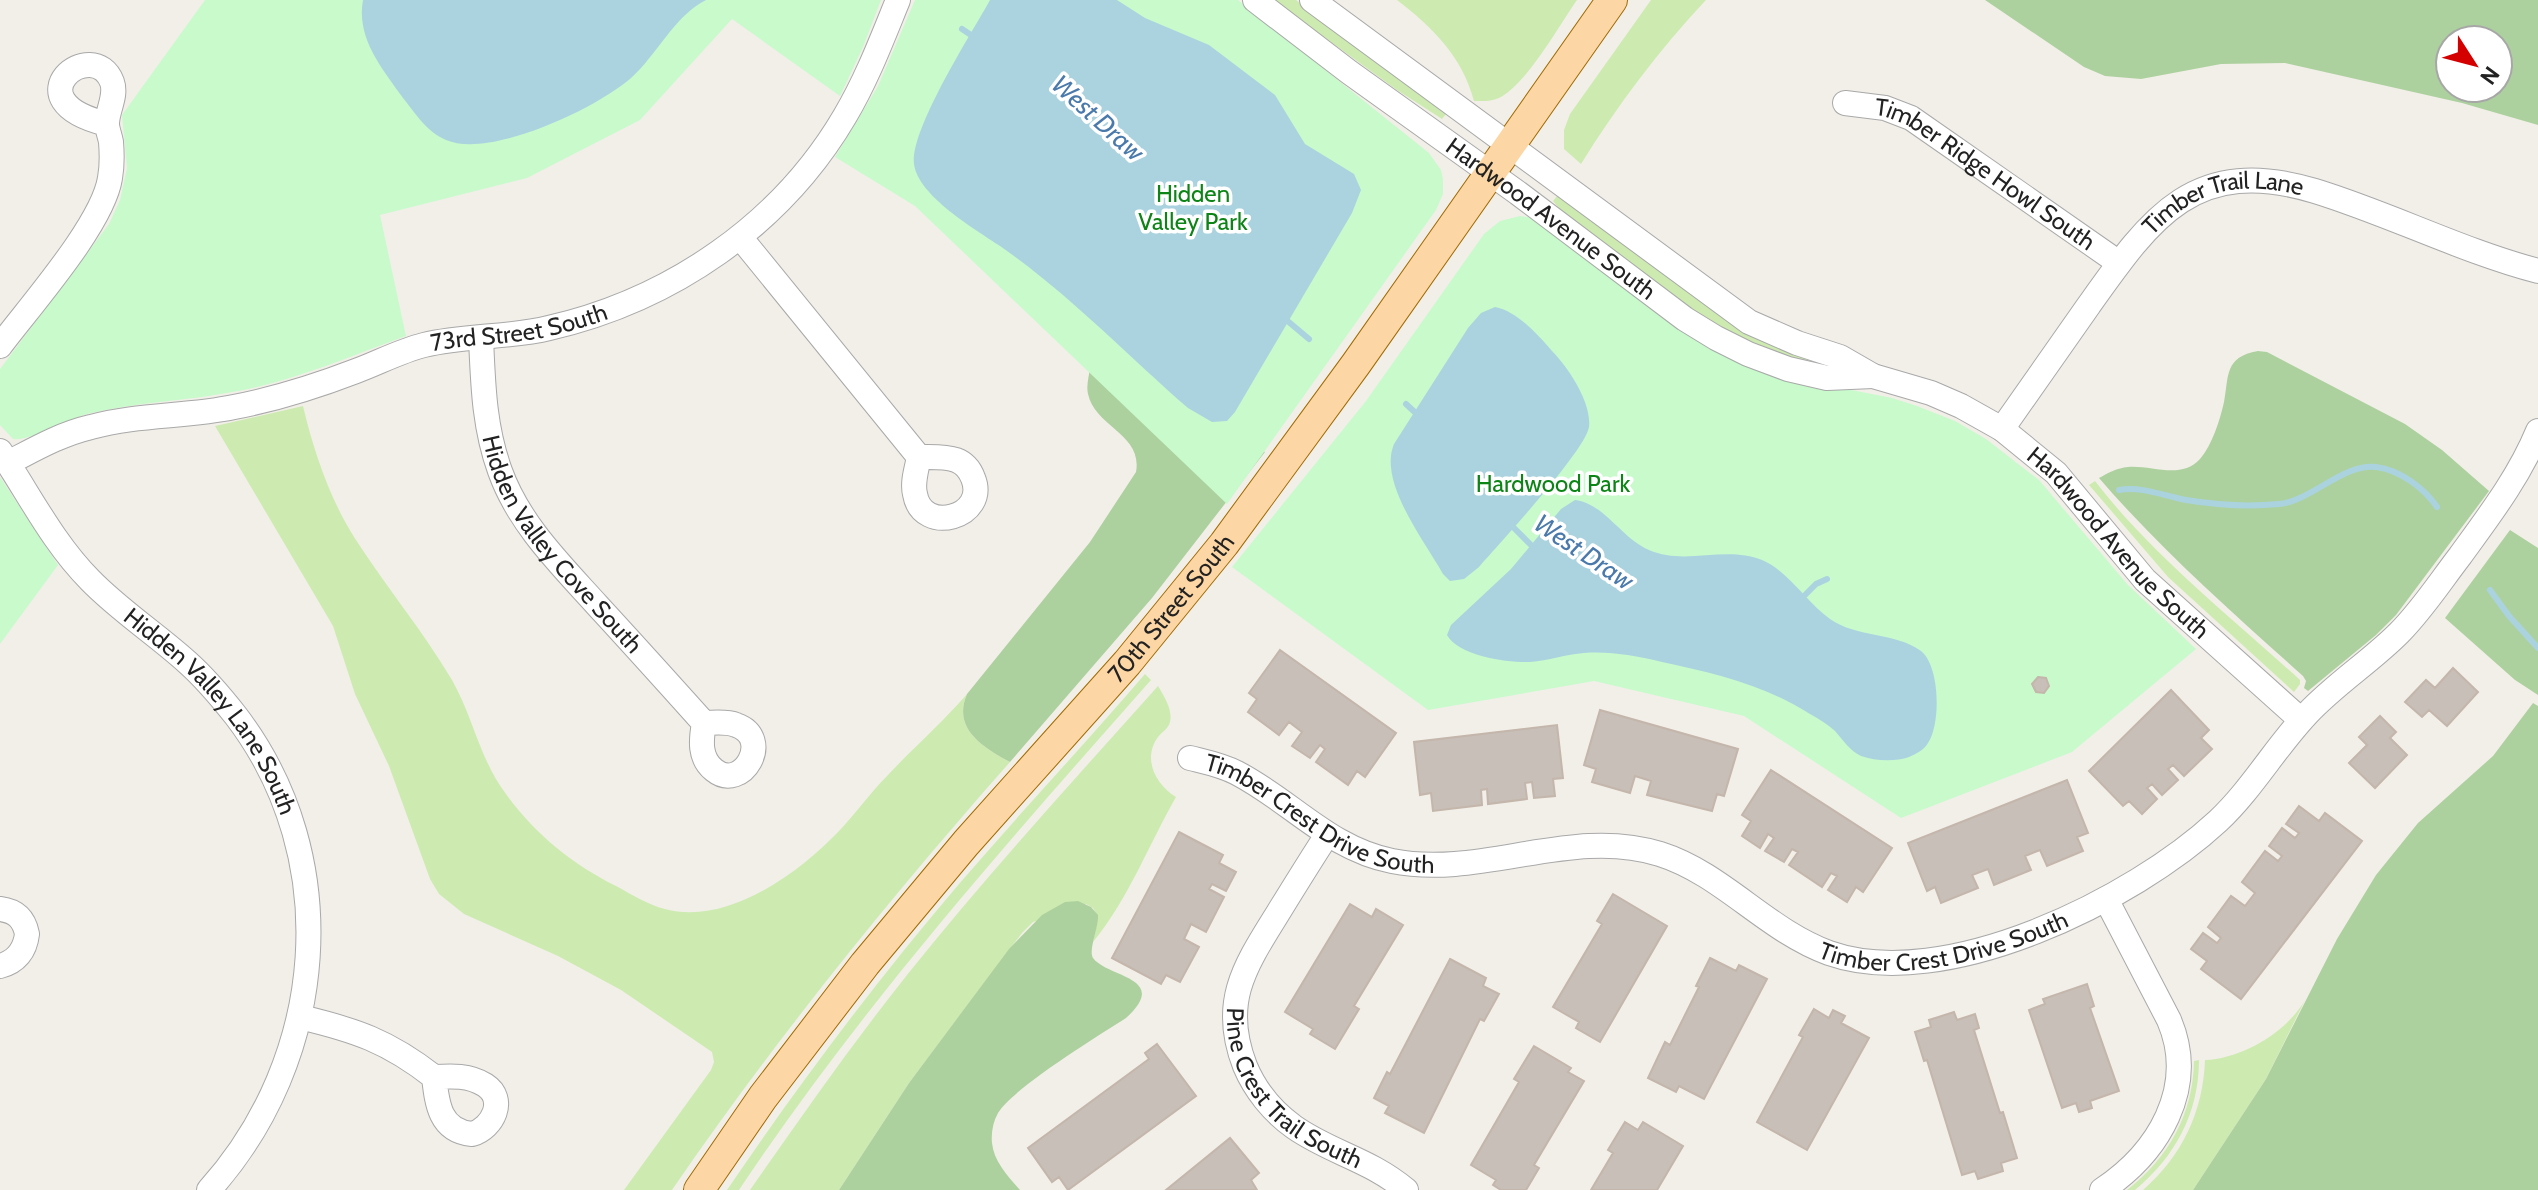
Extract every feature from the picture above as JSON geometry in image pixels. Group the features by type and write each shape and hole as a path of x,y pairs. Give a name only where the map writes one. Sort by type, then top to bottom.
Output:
{"main road":[{"name":"70th Street South","path":"699,1190 782,1072 873,954 976,832 1119,672 1224,544 1356,364 1612,0"}],"street":[{"name":"73rd Street South","path":"4,457 91,427 248,404 325,382 420,346 548,329 627,304 678,280 740,237 788,191 834,133 868,72 898,0"},
{"name":"Hardwood Avenue South","path":"1255,0 1685,319 1716,338 1748,354 1814,375 1836,380 1873,376"},
{"name":"Hardwood Avenue South","path":"1312,0 1749,322 1840,357 1873,376 1931,393 2002,429 2056,473 2145,580 2301,720"},
{"name":"Timber Ridge Howl South","path":"1845,103 1885,108 1911,118 2119,263"},
{"path":"0,346 84,234 104,202 112,156 107,124"},
{"name":"Timber Trail Lane","path":"2002,429 2119,263 2151,223 2179,201 2217,185 2255,181 2314,191 2538,271"},
{"path":"740,237 919,457"},
{"name":"Hidden Valley Cove South","path":"481,338 483,402 489,435 500,472 518,509 548,551 704,723"},
{"name":"Timber Crest Drive South","path":"1190,758 1221,766 1242,776 1327,835 1364,854 1388,861 1421,865 1489,861 1585,846 1635,848 1671,858 1699,872 1782,929 1812,946 1846,957 1885,963 1931,959 1998,943 2060,921 2106,899 2165,863 2212,826 2236,803 2301,720 2333,687 2397,635 2423,606 2510,487 2538,431"},
{"name":"Hidden Valley Lane South","path":"4,457 80,570 207,681 246,731 270,771 294,835 307,896 308,957 300,1017 281,1078 269,1103 246,1143 209,1190"},
{"name":"Pine Crest Trail South","path":"1327,835 1245,967 1235,1005 1236,1036 1252,1079 1279,1115 1308,1136 1377,1168 1406,1190"},
{"path":"2102,1190 2142,1157 2163,1128 2176,1094 2179,1066 2177,1045 2169,1020 2106,899"},
{"path":"0,909 12,911 20,918 27,934 20,954 0,966"},
{"path":"300,1017 351,1030 386,1044 434,1077"}],"green space":[{"path":"205,0 881,0 840,96 732,19 640,120 527,178 380,215 406,336 260,386 87,414 29,437 13,439 0,425 0,369 109,224 120,200 127,168 122,115"},
{"name":"Hidden Valley Park","path":"915,0 1238,0 1429,153 1441,170 1443,194 1436,210 1227,504 915,206 835,157 878,86"},
{"path":"1273,0 1296,0 1446,114 1442,119 1397,90"},
{"path":"1397,0 1577,0 1520,81 1499,98 1474,101 1454,57 1423,21"},
{"path":"1651,0 1706,0 1639,79 1581,164 1564,149 1564,130 1570,114"},
{"path":"1985,0 2538,0 2538,125 2465,104 2514,104 2514,24 2434,24 2434,97 2285,63 2221,64 2141,79 2105,76 2084,67"},
{"path":"1557,196 1575,206 1723,317 1836,365 1835,371 1759,349 1694,312 1563,213 1553,201"},
{"name":"Hardwood Park","path":"1520,216 1533,218 1816,383 1917,406 1955,421 1986,439 2039,480 2128,585 2196,649 2072,752 1901,818 1744,716 1594,681 1428,710 1232,567 1366,401 1484,234 1500,221"},
{"path":"2258,351 2267,352 2405,424 2442,450 2489,491 2396,615 2308,691 2304,688 2306,681 2303,676 2172,556 2099,478 2128,467 2184,469 2200,459 2215,432 2230,369 2239,358"},
{"path":"1090,368 1265,452 1152,598 1010,762 981,743 967,727 963,706 967,694 1090,542 1136,472 1132,448 1092,405 1087,391"},
{"path":"303,406 318,458 338,509 452,680 497,781 529,822 555,847 584,868 640,899 665,909 689,912 713,910 737,903 783,879 839,831 967,694 963,706 967,727 981,743 1010,762 834,971 751,1079 672,1190 624,1190 711,1070 714,1062 712,1052 621,990 558,956 464,914 439,894 430,879 389,766 355,694 333,626 215,426"},
{"path":"0,477 58,565 0,644"},
{"path":"2095,481 2166,559 2300,680 2294,692 2168,577 2089,485"},
{"path":"2510,530 2538,548 2538,695 2515,680 2445,618"},
{"path":"1145,674 1151,680 989,865 885,991 834,1056 739,1190 727,1190 868,995 982,858"},
{"path":"1158,686 1171,717 1153,745 1151,762 1162,786 1176,797 1128,890 1093,942 1098,917 1093,908 1086,904 1033,922 909,1083 839,1190 750,1190 907,975 999,865"},
{"path":"2533,703 2538,706 2538,1190 2193,1190 2266,1079 2337,939 2376,875 2418,823 2493,756"},
{"path":"1078,901 1091,907 1098,915 1093,958 1132,980 1142,994 1126,1018 1020,1090 998,1113 992,1131 993,1150 1002,1168 1020,1190 839,1190 909,1083 1009,949 1042,915 1065,902"},
{"path":"2305,1000 2266,1079 2193,1190 2143,1190 2169,1163 2188,1132 2200,1097 2205,1060 2234,1054 2262,1042 2287,1023"},
{"path":"2199,1060 2195,1098 2182,1132 2149,1177 2135,1190 2127,1190 2155,1163 2176,1133 2189,1099 2194,1061"}],"water":[{"path":"363,0 706,0 684,16 631,78 594,103 515,137 465,144 446,140 433,132 395,87 367,40 363,27"},
{"name":"Hidden Valley Park","path":"990,0 1117,0 1145,18 1209,45 1275,95 1305,144 1354,174 1361,190 1352,213 1227,421 1212,422 1188,408 1025,264 936,200 918,176 914,164 915,148 922,128 944,81"},
{"path":"1495,307 1511,313 1526,324 1565,366 1587,407 1589,427 1558,476 1479,567 1464,579 1450,581 1405,510 1392,476 1391,459 1394,444 1468,328 1481,313"},
{"path":"1575,500 1604,514 1630,538 1649,550 1677,556 1734,554 1762,560 1780,571 1830,619 1852,629 1900,641 1921,651 1932,669 1937,709 1932,734 1926,745 1914,755 1898,760 1861,756 1826,724 1775,695 1719,676 1653,660 1623,654 1594,653 1521,662 1485,657 1453,642 1447,635 1451,625 1511,569 1561,509"}],"building":[{"path":"1280,650 1396,733 1365,777 1357,771 1348,785 1316,762 1325,749 1320,745 1310,758 1292,746 1302,732 1289,722 1279,735 1248,712 1257,699 1249,693"},
{"path":"2453,668 2478,692 2447,726 2429,710 2422,717 2405,702 2426,680 2435,688"},
{"path":"2038,677 2046,678 2049,686 2044,693 2036,692 2032,684"},
{"path":"2171,690 2209,730 2201,738 2212,749 2184,776 2173,765 2168,769 2178,780 2162,795 2152,784 2147,788 2157,799 2142,814 2129,801 2123,806 2089,771"},
{"path":"1600,710 1738,749 1724,796 1717,794 1712,811 1647,795 1651,781 1635,776 1630,793 1592,782 1596,769 1584,765"},
{"path":"2380,716 2396,732 2390,738 2407,755 2375,788 2349,763 2367,745 2359,737"},
{"path":"1557,725 1563,778 1553,779 1555,796 1534,798 1532,782 1525,783 1527,799 1488,804 1487,789 1481,790 1482,805 1433,811 1431,793 1420,795 1414,742"},
{"path":"1771,770 1892,848 1863,892 1856,887 1847,902 1828,890 1837,876 1831,873 1822,887 1789,865 1798,852 1792,849 1784,862 1765,851 1774,838 1768,834 1760,848 1742,836 1751,821 1742,815"},
{"path":"2067,780 2088,833 2077,837 2083,851 2047,866 2040,850 2025,856 2031,870 1994,885 1988,869 1972,875 1978,888 1941,903 1935,887 1927,891 1908,843"},
{"path":"2299,806 2319,821 2325,813 2362,841 2241,999 2201,969 2207,961 2191,949 2203,933 2217,943 2221,938 2208,927 2231,896 2245,906 2255,893 2242,882 2265,851 2278,861 2282,856 2269,846 2282,828 2295,838 2299,833 2286,824"},
{"path":"1179,832 1223,855 1219,863 1236,872 1226,891 1212,884 1209,889 1224,897 1206,932 1191,924 1184,939 1199,947 1180,982 1166,975 1161,984 1112,958"},
{"path":"1613,894 1667,926 1600,1042 1576,1028 1579,1022 1553,1007 1602,924 1597,921"},
{"path":"1350,904 1372,917 1376,909 1403,925 1354,1006 1359,1009 1335,1049 1310,1034 1313,1029 1285,1012"},
{"path":"1710,958 1736,971 1739,965 1767,979 1704,1099 1679,1086 1676,1092 1648,1078 1665,1042 1670,1045"},
{"path":"1450,959 1486,978 1483,986 1499,994 1484,1021 1480,1019 1424,1133 1385,1113 1389,1106 1374,1098 1387,1072 1390,1074"},
{"path":"2087,984 2094,1006 2090,1008 2119,1091 2090,1101 2092,1108 2079,1112 2076,1103 2062,1108 2029,1010 2045,1004 2043,999"},
{"path":"1814,1009 1829,1018 1833,1010 1845,1016 1841,1023 1869,1038 1807,1150 1757,1122 1803,1037 1799,1035"},
{"path":"1954,1012 1957,1020 1975,1014 1979,1028 1974,1030 2017,1158 2001,1163 2003,1171 1978,1179 1975,1171 1962,1175 1927,1060 1924,1061 1915,1032 1931,1027 1929,1020"},
{"path":"1157,1044 1196,1096 1068,1190 1059,1177 1052,1182 1028,1148 1149,1059 1145,1053"},
{"path":"1534,1046 1571,1068 1568,1072 1584,1081 1534,1165 1539,1168 1526,1190 1501,1190 1493,1185 1496,1180 1471,1165 1519,1082 1514,1079"},
{"path":"1625,1122 1638,1130 1643,1122 1683,1146 1657,1190 1591,1190 1613,1153 1608,1150"},
{"path":"1230,1138 1259,1173 1251,1180 1257,1190 1166,1190"}],"waterway":[{"name":"West Draw","path":"962,29 977,39"},
{"name":"West Draw","path":"1284,318 1309,339"},
{"name":"West Draw","path":"1406,404 1420,417"},
{"name":"West Draw","path":"2119,490 2145,490 2220,504 2279,504 2303,496 2352,471 2376,467 2411,481 2437,507"},
{"name":"West Draw","path":"1509,523 1535,549"},
{"name":"West Draw","path":"1799,601 1816,584 1827,579"},
{"name":"West Draw","path":"2490,590 2538,648"}]}
